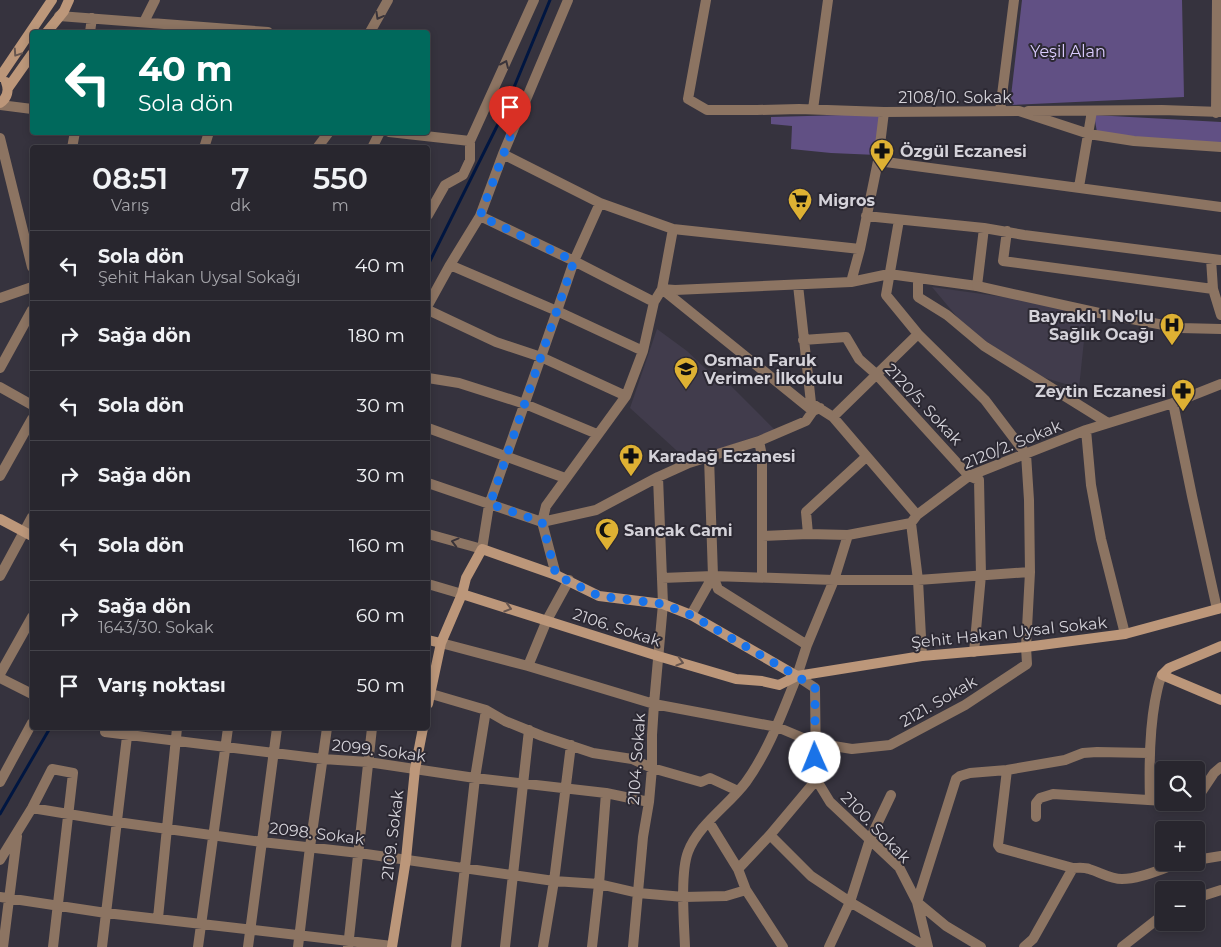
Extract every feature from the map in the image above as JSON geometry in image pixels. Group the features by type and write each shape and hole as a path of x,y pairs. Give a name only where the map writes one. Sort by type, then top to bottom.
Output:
{"main road":[{"path":"32,30 52,0"},
{"path":"49,30 69,0"},
{"path":"0,104 7,95 8,88 6,82 0,77 30,33"},
{"path":"8,88 30,57"},
{"path":"0,519 29,534"},
{"path":"430,689 441,643 462,594 466,578 482,549 569,580 599,596 663,604 691,615 797,676"},
{"name":"2106. Sokak","path":"462,594 658,656 736,678 778,685 797,676"},
{"name":"Şehit Hakan Uysal Sokak","path":"797,676 922,656 1026,647 1125,634 1219,609"},
{"path":"430,640 441,643"},
{"path":"1221,646 1169,668 1162,675 1221,700"},
{"name":"2109. Sokak","path":"392,946 406,860 415,769 423,730"}],"street":[{"path":"144,22 155,0"},
{"path":"371,30 388,0"},
{"path":"430,211 445,185 463,175 470,160 470,140 534,0"},
{"path":"430,301 480,216 503,154 568,0"},
{"name":"2108/10. Sokak","path":"706,0 688,99 708,110 1019,111 1089,134 1134,141 1221,147"},
{"path":"813,110 828,0"},
{"path":"1000,111 1014,0"},
{"path":"1019,111 1162,110 1218,112 1217,0"},
{"path":"59,16 144,22 210,30"},
{"path":"90,30 92,18"},
{"path":"0,104 30,108"},
{"path":"1079,187 1092,111"},
{"path":"851,282 860,249 878,161 884,112"},
{"path":"419,135 470,140"},
{"path":"0,138 30,259"},
{"path":"503,154 600,203 673,229 860,249"},
{"path":"878,161 1221,206"},
{"path":"430,535 482,549 490,504 574,261 600,203"},
{"path":"480,216 654,302"},
{"path":"866,216 984,228 1216,259 1213,289 1221,315"},
{"path":"900,220 886,295 918,334 985,400 1026,454"},
{"path":"977,286 984,228"},
{"path":"556,575 542,522 546,506 626,396 643,351 654,302 662,289 673,229"},
{"path":"1007,232 1003,261 1213,289"},
{"path":"450,265 643,351"},
{"path":"662,289 851,282 889,274 977,286 1099,313 1180,328 1221,329"},
{"path":"918,278 918,297 947,315 984,346 1108,423"},
{"path":"798,285 811,403 816,409"},
{"path":"0,298 30,288"},
{"path":"662,289 816,409 833,417 866,457 872,461 914,519 922,656"},
{"path":"430,311 496,342 541,357 626,396"},
{"path":"0,368 29,327"},
{"path":"833,417 918,334"},
{"name":"2120/5. Sokak","path":"803,340 846,337 859,359 876,374 969,476 979,480 981,575 974,652"},
{"path":"430,378 459,383 525,404 597,434"},
{"name":"2120/2. Sokak","path":"763,536 848,535 914,519 969,476 1086,430 1173,403 1221,384"},
{"path":"0,387 30,404"},
{"path":"1173,403 1192,496 1219,609"},
{"path":"430,484 542,522 596,510 689,463 759,440 806,421 816,409"},
{"path":"0,476 30,423"},
{"path":"430,429 565,478"},
{"path":"1086,430 1091,486 1101,539 1125,634"},
{"path":"759,440 762,456 762,577"},
{"name":"2121. Sokak","path":"654,704 776,727 815,743 852,749 890,745 965,705 1026,664 1030,572 1026,454"},
{"path":"709,457 713,576 718,589 807,645"},
{"path":"808,534 806,512 866,457"},
{"path":"654,704 663,604 658,477"},
{"path":"0,576 29,534"},
{"path":"685,947 684,874 688,852 709,822 745,784 764,755 834,580 848,535"},
{"path":"662,578 713,576 834,580 918,580 1030,572"},
{"path":"691,615 713,576"},
{"path":"528,666 547,620 569,580"},
{"name":"2106. Sokak","path":"430,585 462,594"},
{"path":"30,621 0,676 30,693"},
{"name":"2104. Sokak","path":"441,643 528,666 654,704 652,768 643,837 633,947"},
{"path":"1150,800 1149,753 1152,719 1158,685 1162,675"},
{"name":"2100. Sokak","path":"797,676 815,688 815,743 818,784 830,802 899,867 917,902 927,947"},
{"path":"430,697 486,710 505,721 593,752 632,759 652,768 701,782 710,778 738,791"},
{"path":"456,947 475,778 486,710"},
{"path":"0,782 30,727"},
{"path":"158,918 177,730"},
{"path":"198,947 228,730"},
{"path":"248,947 277,730"},
{"path":"298,947 327,730"},
{"path":"348,944 372,730"},
{"path":"505,947 529,730"},
{"path":"102,947 118,822 127,731"},
{"name":"2099. Sokak","path":"105,732 127,731 175,741 323,759 368,762 475,778 606,793 649,802"},
{"path":"543,947 554,881 571,745"},
{"path":"981,947 946,926 917,902 956,779 970,774 1008,770 1065,760 1083,753 1149,753"},
{"path":"1205,786 1214,773 1221,767"},
{"path":"0,860 32,808 52,769 73,773 52,947"},
{"path":"1008,770 998,845 1000,848 1073,868 1088,868 1111,878 1134,878 1155,870"},
{"path":"738,869 770,835 817,778"},
{"path":"592,947 606,793"},
{"path":"1036,817 1036,803 1040,798 1053,794 1155,800"},
{"path":"829,947 850,902 870,839 891,795"},
{"name":"2098. Sokak","path":"32,808 262,842 359,853 554,881 599,884 638,893 684,897 726,896 746,890"},
{"path":"709,822 738,869 746,890 783,947"},
{"path":"3,947 4,898 18,830"},
{"path":"770,835 811,876 850,902 927,947"},
{"path":"1205,859 1221,856"},
{"path":"1024,947 1033,939 1073,868"},
{"path":"1205,895 1221,890"},
{"path":"4,898 106,913 249,929 348,944 392,946"},
{"path":"1122,947 1155,921"}],"shaded area":[{"path":"932,287 1011,298 1087,312 1079,388 1042,377 968,330"},
{"name":"Osman Faruk Verimer İlkokulu","path":"657,329 687,351 706,369 726,381 775,430 687,460 630,408"}],"green space":[{"name":"Yeşil Alan","path":"1022,0 1182,0 1184,97 1010,105"},
{"path":"880,114 877,155 791,149 792,126 771,124 771,117"},
{"path":"1094,115 1221,122 1221,149 1098,138"}],"waterway":[{"path":"430,261 503,114 550,0"},
{"path":"0,814 49,730"}],"place":[{"name":"Özgül Eczanesi","path":"882,172"},
{"name":"Migros","path":"800,221"},
{"name":"Bayraklı 1 No'lu Sağlık Ocağı","path":"1172,346"},
{"name":"Osman Faruk Verimer İlkokulu","path":"686,390"},
{"name":"Zeytin Eczanesi","path":"1183,412"},
{"name":"Karadağ Eczanesi","path":"631,477"},
{"name":"Sancak Cami","path":"607,551"}],"route":[{"path":"510,137 480,216 574,261 490,504 542,522 556,575 599,596 663,604 691,615 815,688 815,758"}]}
